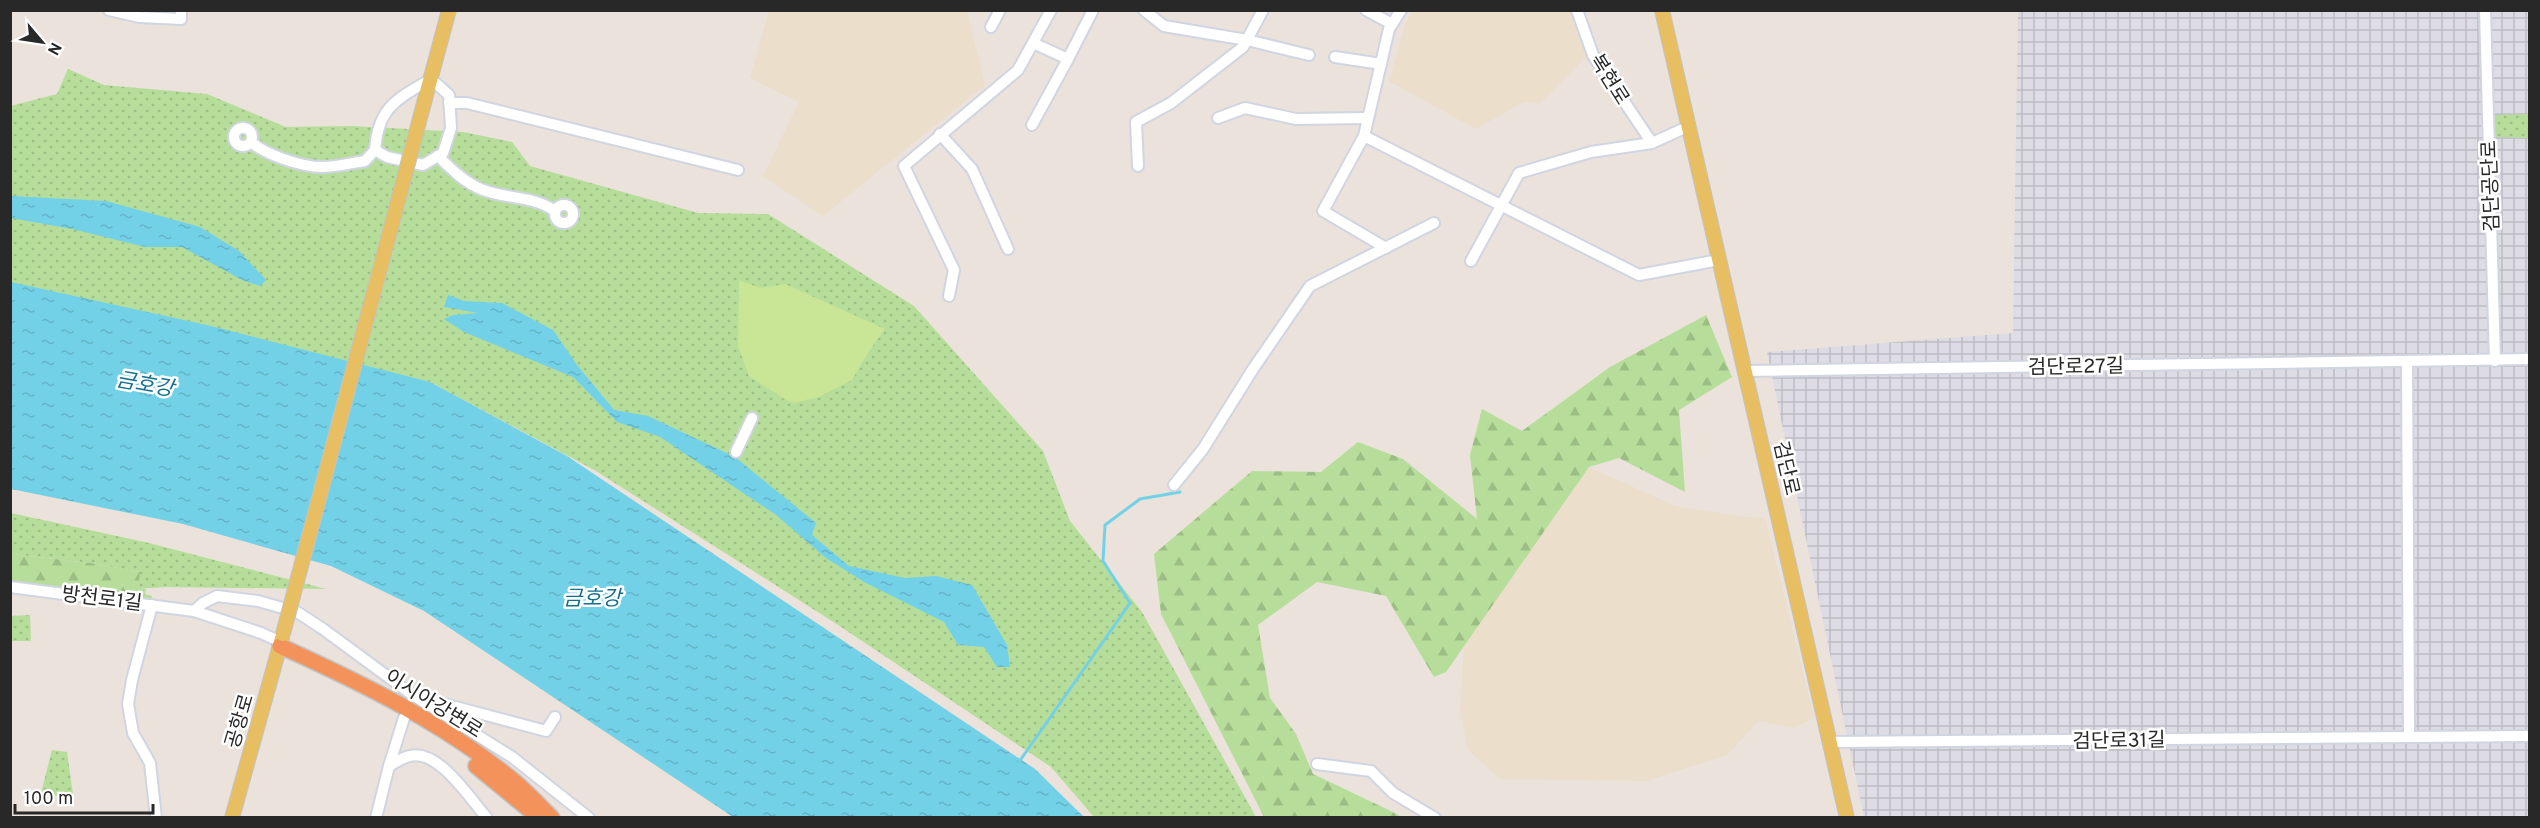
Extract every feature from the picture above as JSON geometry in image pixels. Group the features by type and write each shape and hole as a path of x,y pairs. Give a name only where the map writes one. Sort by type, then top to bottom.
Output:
{"highway":[{"name":"이시아강변로","path":"280,644 336,680 441,740 507,790 538,818"},
{"name":"이시아강변로","path":"280,644 359,681 437,727 515,782 552,818"}],"main road":[{"path":"431,79 449,10"},
{"name":"검단로","path":"1662,10 1847,818"},
{"name":"공항로","path":"231,818 280,644 431,79"}],"street":[{"path":"110,10 140,17 181,15"},
{"path":"991,27 1000,10"},
{"path":"949,296 954,270 904,166 1018,70 1051,10"},
{"path":"1032,125 1094,10"},
{"path":"1144,10 1164,26 1247,40 1309,55"},
{"path":"1138,166 1136,122 1170,103 1243,47 1263,10"},
{"path":"1366,10 1392,24"},
{"path":"1386,248 1323,211 1364,136 1392,24 1401,10"},
{"name":"복현로","path":"1577,10 1593,55 1652,143"},
{"name":"검단공단로","path":"2485,10 2495,361"},
{"path":"1033,43 1068,58"},
{"path":"1335,57 1381,63"},
{"path":"251,142 260,150 322,167 365,161 375,150 376,129 393,101 431,79 448,95 451,128 443,153 423,165 387,157 375,150"},
{"path":"449,103 467,103 738,170"},
{"path":"1218,118 1245,108 1296,119 1368,118"},
{"path":"1471,261 1520,173 1591,152 1652,143 1687,127"},
{"path":"940,134 972,169 1008,249"},
{"path":"1364,136 1639,274 1719,260"},
{"path":"438,156 459,176 483,190 545,204 555,211"},
{"path":"1174,485 1203,448 1253,369 1310,286 1434,224"},
{"name":"검단로27길","path":"1745,371 2529,359"},
{"path":"2407,362 2409,737"},
{"path":"736,452 752,418"},
{"name":"방천로1길","path":"10,587 194,611 261,633 280,644"},
{"path":"194,611 216,596 258,602 297,612 414,696 512,757 589,818"},
{"path":"152,605 132,680 129,704 133,733 150,763 156,818"},
{"path":"414,696 546,731 555,717"},
{"path":"375,818 404,718"},
{"name":"검단로31길","path":"1830,742 2529,736"},
{"path":"389,766 410,756 424,756 447,770 487,818"},
{"path":"1317,764 1371,771 1393,794 1435,818"}],"shaded area":[{"path":"769,11 967,11 985,85 823,216 763,176 799,102 750,78"},
{"path":"1413,11 1574,11 1588,55 1540,104 1525,102 1476,129 1389,81 1406,22"},
{"path":"2018,11 2529,11 2529,817 1864,817 1767,352 2013,333"},
{"path":"1589,467 1675,506 1765,518 1814,717 1795,728 1759,721 1727,755 1646,781 1500,779 1468,750 1460,710 1465,626"}],"green space":[{"path":"68,69 104,85 207,94 286,127 352,126 463,132 512,142 530,166 698,213 768,214 914,306 1043,451 1070,521 1142,612 1256,817 1094,817 1051,767 835,623 596,471 430,382 11,288 10,106 57,94"},
{"path":"2529,114 2529,138 2495,137 2495,115"},
{"path":"739,280 760,288 785,284 885,329 852,380 819,397 794,403 749,376 738,346"},
{"path":"1706,315 1732,377 1679,410 1685,492 1619,458 1589,467 1446,672 1434,677 1386,596 1317,582 1258,625 1270,698 1296,734 1313,774 1399,815 1398,818 1264,817 1161,614 1154,554 1252,471 1321,472 1358,442 1403,459 1477,519 1470,455 1482,409 1522,431 1610,367"},
{"path":"11,513 149,543 326,589 165,587 138,589 139,572 91,563 11,554"},
{"path":"11,554 91,563 140,572 138,589 146,589 145,594 152,596 151,601 11,582"},
{"path":"30,615 31,641 11,641 11,616"},
{"path":"52,750 67,752 73,794 40,797"}],"water":[{"path":"11,196 106,201 200,227 239,251 266,280 260,286 242,280 182,247 145,247 72,229 11,218"},
{"name":"금호강","path":"11,282 211,326 430,382 567,456 1035,769 1084,817 733,817 424,611 331,566 183,524 11,489"},
{"path":"448,295 464,301 502,303 553,330 577,365 614,410 648,416 735,457 816,523 812,535 849,566 905,578 936,576 972,585 1007,645 1010,667 997,667 984,647 958,645 944,622 864,582 826,558 776,515 660,437 617,422 573,377 464,332 444,319 453,315 478,313 444,307"}],"waterway":[{"path":"1019,762 1130,603 1103,561 1105,525 1140,499 1180,492"}]}
